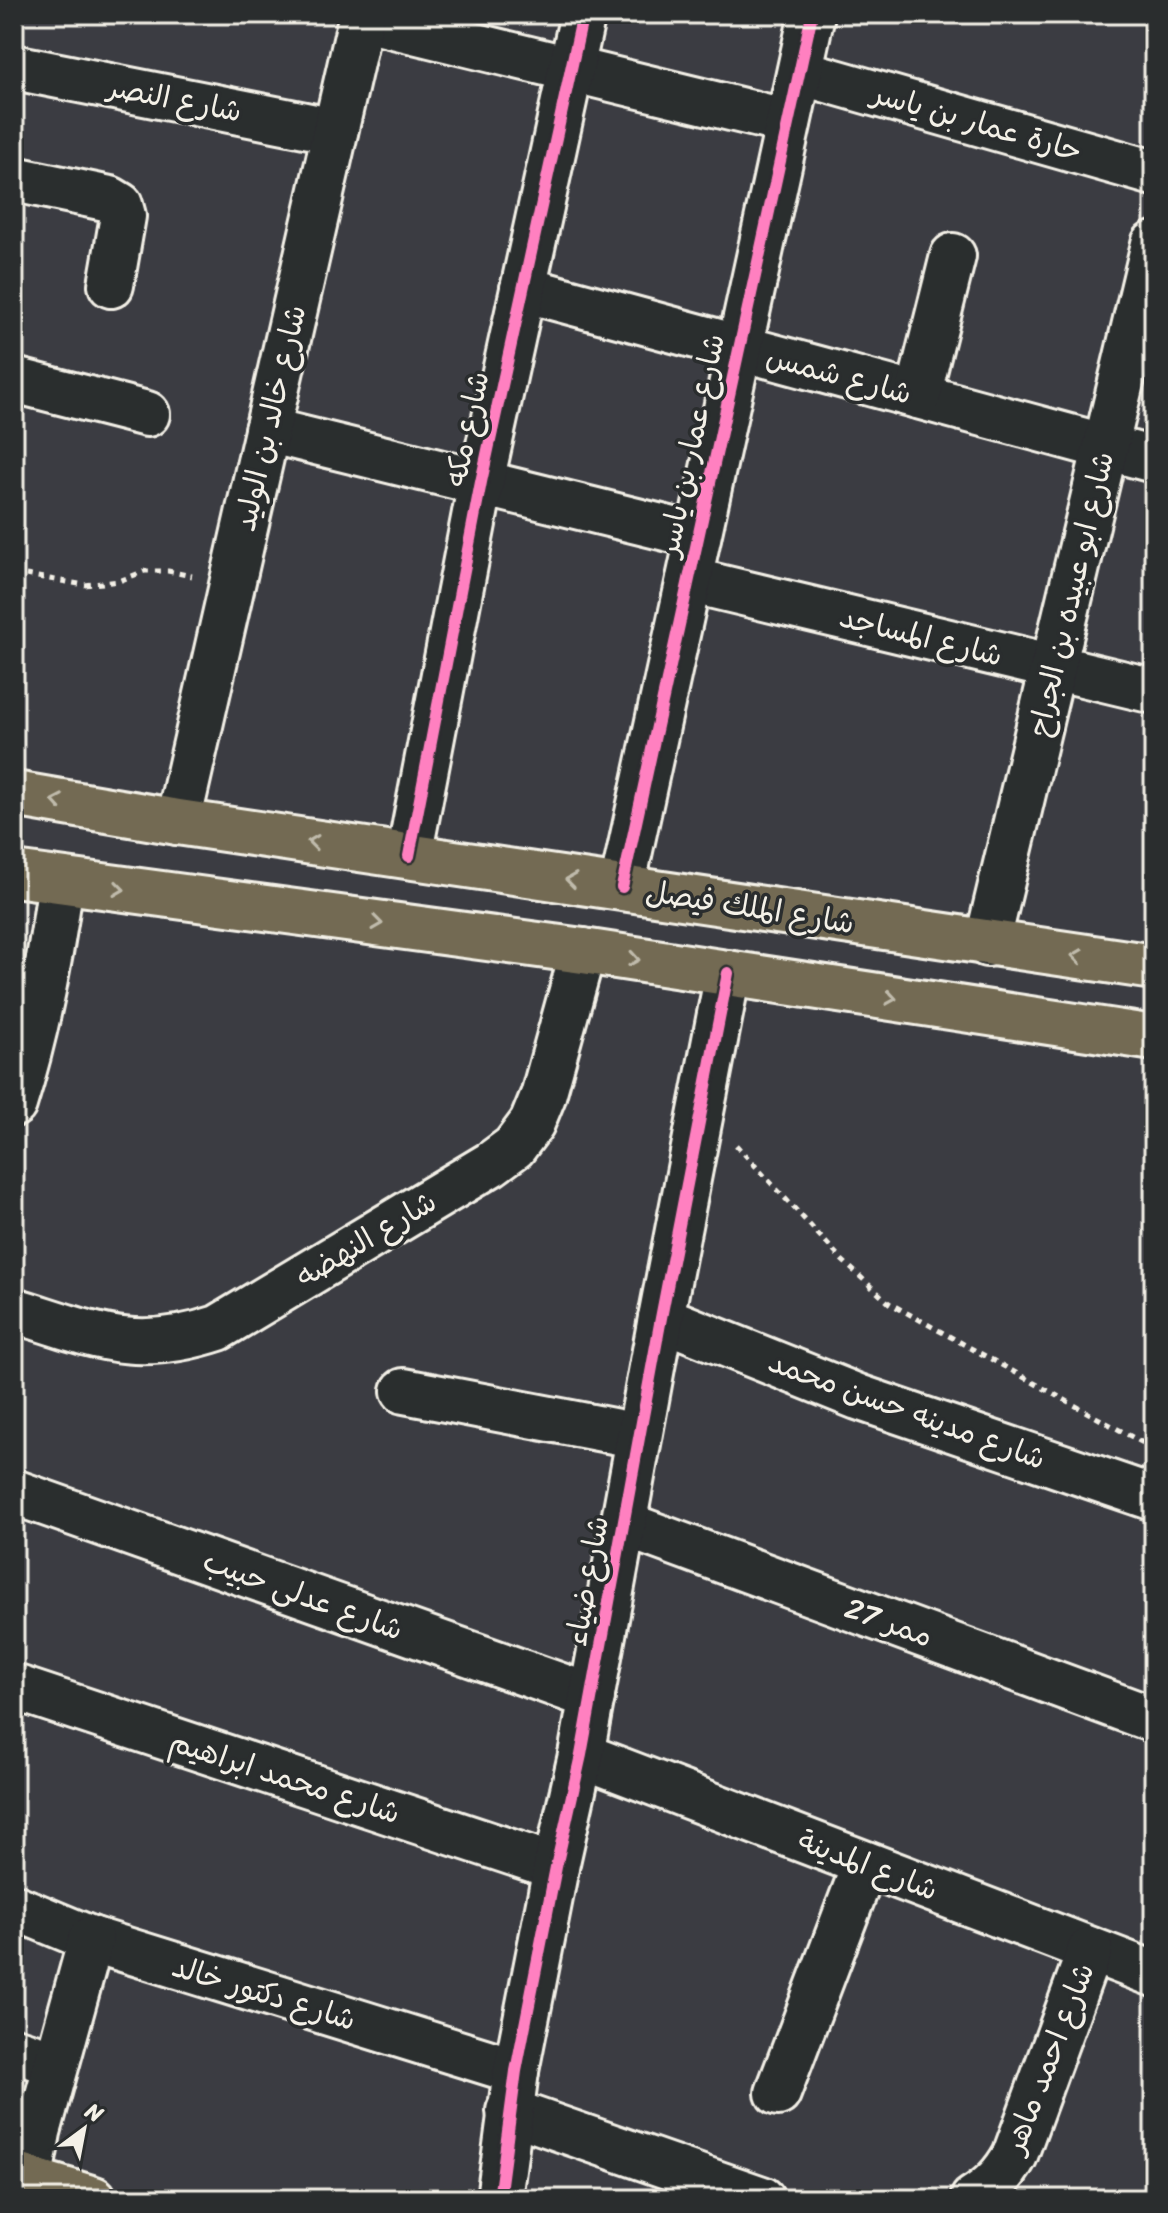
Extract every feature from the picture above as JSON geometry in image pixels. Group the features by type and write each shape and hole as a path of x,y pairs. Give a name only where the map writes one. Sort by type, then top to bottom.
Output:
{"main road":[{"name":"شارع الملك فيصل","path":"14,794 178,822 1154,967"},
{"path":"14,874 583,951 1154,1038"},
{"path":"23,2185 94,2199"}],"street":[{"name":"شارع مكه","path":"409,856 481,482 583,14"},
{"name":"شارع عمار بن ياسر","path":"622,887 812,14"},
{"path":"362,16 788,122"},
{"name":"شارع خالد بن الوليد","path":"178,822 362,16"},
{"name":"شارع النصر","path":"14,67 335,131"},
{"name":"حارة عمار بن ياسر","path":"800,72 1154,173"},
{"path":"14,179 110,199 120,205 123,216 111,285"},
{"path":"918,396 953,256"},
{"name":"شارع ابو عبيده بن الجراح","path":"987,944 1105,447 1152,264"},
{"name":"شارع شمس","path":"523,289 1154,460"},
{"path":"14,380 147,414"},
{"path":"267,430 698,536"},
{"name":"شارع المساجد","path":"689,580 1154,691"},
{"path":"14,1104 48,973 61,881"},
{"name":"شارع النهضه","path":"14,1310 113,1340 149,1343 185,1339 218,1328 491,1164 514,1147 532,1123 543,1096 583,951"},
{"name":"شارع ضياء","path":"499,2199 513,2091 581,1755 728,973"},
{"name":"شارع مدينه حسن محمد","path":"661,1318 844,1392 1154,1498"},
{"path":"404,1391 639,1436"},
{"name":"شارع عدلى حبيب","path":"14,1492 592,1697"},
{"name":"ممر 27","path":"624,1524 1154,1720"},
{"name":"شارع محمد ابراهيم","path":"14,1687 556,1867"},
{"name":"شارع المدينة","path":"581,1755 1154,1974"},
{"path":"778,2093 865,1864"},
{"name":"شارع دكتور خالد","path":"14,1907 91,1939 513,2091 762,2199"},
{"path":"23,2185 91,1939"},
{"name":"شارع احمد ماهر","path":"988,2195 1015,2155 1090,1950"},
{"path":"14,2050 55,2063"}],"path":[{"path":"14,573 85,585 119,581 145,571 168,571 232,586"},
{"path":"702,1107 842,1260 889,1303 1154,1449"}],"cycle path":[{"path":"409,856 481,482 583,14"},
{"path":"622,887 812,14"},
{"path":"499,2199 516,2071 581,1755 728,973"}]}
